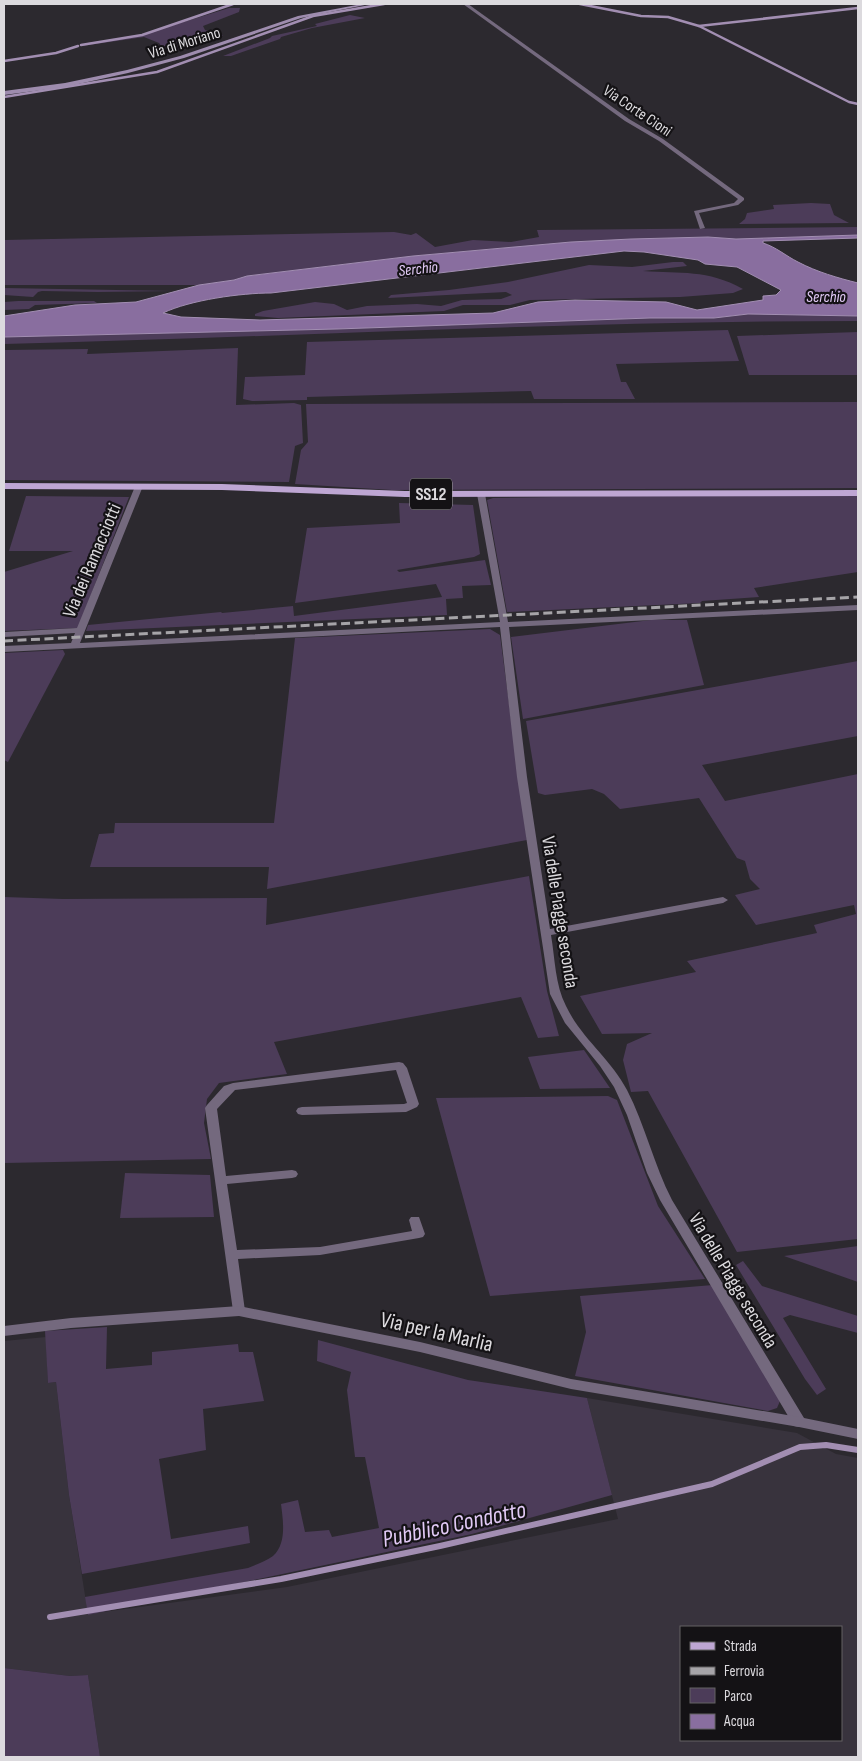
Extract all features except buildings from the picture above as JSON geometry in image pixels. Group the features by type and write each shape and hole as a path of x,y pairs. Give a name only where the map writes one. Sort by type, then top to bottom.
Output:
{"main road":[{"name":"Via di Moriano","path":"4,93 65,85 119,73 182,57 300,17 368,4"},
{"name":"SS12","path":"4,486 139,486 481,494 858,493"}],"street":[{"name":"Via Corte Cioni","path":"465,4 627,120 661,140 742,199 736,204 696,212 702,228"},
{"name":"Via dei Ramacciotti","path":"74,646 139,486"},
{"name":"Via delle Piagge seconda","path":"481,494 504,623 522,777 555,994 560,1009 620,1087 665,1198 799,1422"},
{"path":"4,649 858,607"},
{"path":"4,634 79,630"},
{"path":"546,933 723,900"},
{"path":"239,1311 211,1108 228,1089 233,1087 399,1066 402,1068 413,1104 406,1108 302,1111"},
{"path":"220,1181 292,1174"},
{"path":"231,1255 320,1251 419,1234 415,1220"},
{"name":"Via per la Marlia","path":"4,1331 71,1323 239,1311 420,1347 570,1384 799,1422 858,1434"}],"shaded area":[{"path":"46,1337 48,1383 56,1382 69,1495 88,1614 287,1587 618,1519 587,1398 797,1433 836,1454 858,1458 858,1757 100,1757 88,1675 70,1676 4,1668 4,1341"}],"green space":[{"path":"229,8 240,8 239,12 203,26 205,30 223,35 221,38 174,52 144,37 82,46 87,43 135,37"},
{"path":"350,15 365,18 312,28 281,37 280,39 231,56 223,56 272,36 317,26 315,24"},
{"path":"830,204 834,215 849,223 739,224 745,219 747,213 774,209 773,205"},
{"path":"858,227 858,235 736,239 708,237 571,242 413,256 247,276 234,280 199,285 4,285 4,240 394,232 411,235 416,233 435,247 473,240 511,242 539,237 537,230"},
{"path":"683,262 687,266 643,271 706,275 743,289 733,293 680,297 530,300 510,305 463,305 444,311 278,318 255,316 255,314 263,311 315,302 334,304 347,310 367,306 417,304 441,306 462,300 501,299 512,295 506,292 388,298 391,295 508,282 589,265 632,267"},
{"path":"4,288 174,291 42,291 33,297 4,295"},
{"path":"94,301 97,303 35,305 29,309 4,310 4,302"},
{"path":"748,314 858,316 858,321 538,326 4,344 4,337 337,329 650,318 714,318"},
{"path":"728,330 739,361 616,364 621,382 626,382 635,399 534,399 531,391 307,397 307,400 252,401 243,399 245,377 305,375 307,342"},
{"path":"858,332 858,375 749,375 737,336"},
{"path":"238,348 236,405 294,403 301,405 303,443 295,446 289,482 4,480 4,350 88,349 87,354"},
{"path":"858,402 858,488 392,490 295,484 301,450 308,442 306,404"},
{"path":"26,496 129,497 78,628 4,631 4,572 73,551 9,551"},
{"path":"858,496 858,572 754,588 759,597 702,601 700,603 507,612 487,500 493,498"},
{"path":"399,503 473,505 480,554 474,557 397,570 399,572 485,560 491,585 462,586 463,598 446,599 447,615 86,631 88,625 221,612 293,606 294,616 442,597 436,584 295,603 307,528 400,523"},
{"path":"651,620 687,620 704,685 523,719 511,637"},
{"path":"490,629 500,635 527,840 267,889 269,867 90,867 99,834 114,833 115,823 274,823 295,638"},
{"path":"63,650 65,654 8,762 4,760 4,653"},
{"path":"858,661 858,736 702,765 725,801 858,774 858,1239 737,1252 648,1091 631,1092 623,1060 627,1044 652,1033 602,1034 580,996 696,972 687,961 817,933 814,925 856,914 854,905 756,925 735,895 760,889 750,879 745,861 737,858 699,798 620,809 604,794 592,789 545,795 538,793 526,721"},
{"path":"529,876 547,991 559,1036 538,1038 521,997 274,1042 287,1074 219,1083 207,1099 204,1123 211,1159 4,1163 4,897 63,899 267,898 266,925"},
{"path":"584,1050 610,1088 540,1089 528,1057"},
{"path":"608,1096 617,1100 658,1206 705,1279 490,1296 436,1098"},
{"path":"125,1173 210,1175 214,1217 120,1218"},
{"path":"858,1246 858,1282 784,1256"},
{"path":"743,1261 762,1286 858,1316 858,1333 790,1315 783,1318 826,1389 817,1395 805,1379 736,1265"},
{"path":"713,1285 780,1401 777,1408 768,1411 575,1376 586,1332 580,1296"},
{"path":"107,1327 106,1369 152,1365 152,1352 238,1344 239,1352 253,1352 264,1401 203,1409 206,1450 159,1459 171,1539 248,1526 250,1543 82,1574 69,1495 56,1382 48,1383 45,1331"},
{"path":"318,1340 468,1380 587,1398 612,1495 472,1534 88,1615 85,1597 248,1568 270,1558 277,1551 282,1538 281,1504 298,1500 305,1532 329,1530 332,1537 379,1528 365,1457 355,1457 347,1390 351,1372 317,1361"},
{"path":"4,1668 70,1676 88,1675 100,1757 4,1757"}],"water":[{"name":"Serchio","path":"858,235 858,238 763,241 763,243 813,269 858,283 858,316 748,314 714,318 650,318 337,329 4,337 4,316 75,305 136,302 199,285 234,280 247,276 413,256 571,242 708,237 736,239","holes":["624,251 698,260 705,264 737,267 781,290 776,295 763,296 763,300 697,310 666,302 575,300 538,302 493,313 260,320 181,317 163,313 187,304 245,294 271,293"]}],"waterway":[{"path":"81,45 142,35 233,4"},
{"path":"4,97 157,72 313,16 384,4"},
{"path":"580,4 641,16 668,17 699,26"},
{"path":"699,26 858,8"},
{"path":"699,26 849,102 858,104"},
{"path":"4,61 56,53 78,46"},
{"name":"Pubblico Condotto","path":"50,1617 281,1579 440,1546 712,1484 800,1447 826,1445 858,1450"}],"railway":[{"path":"4,641 858,597"}]}
